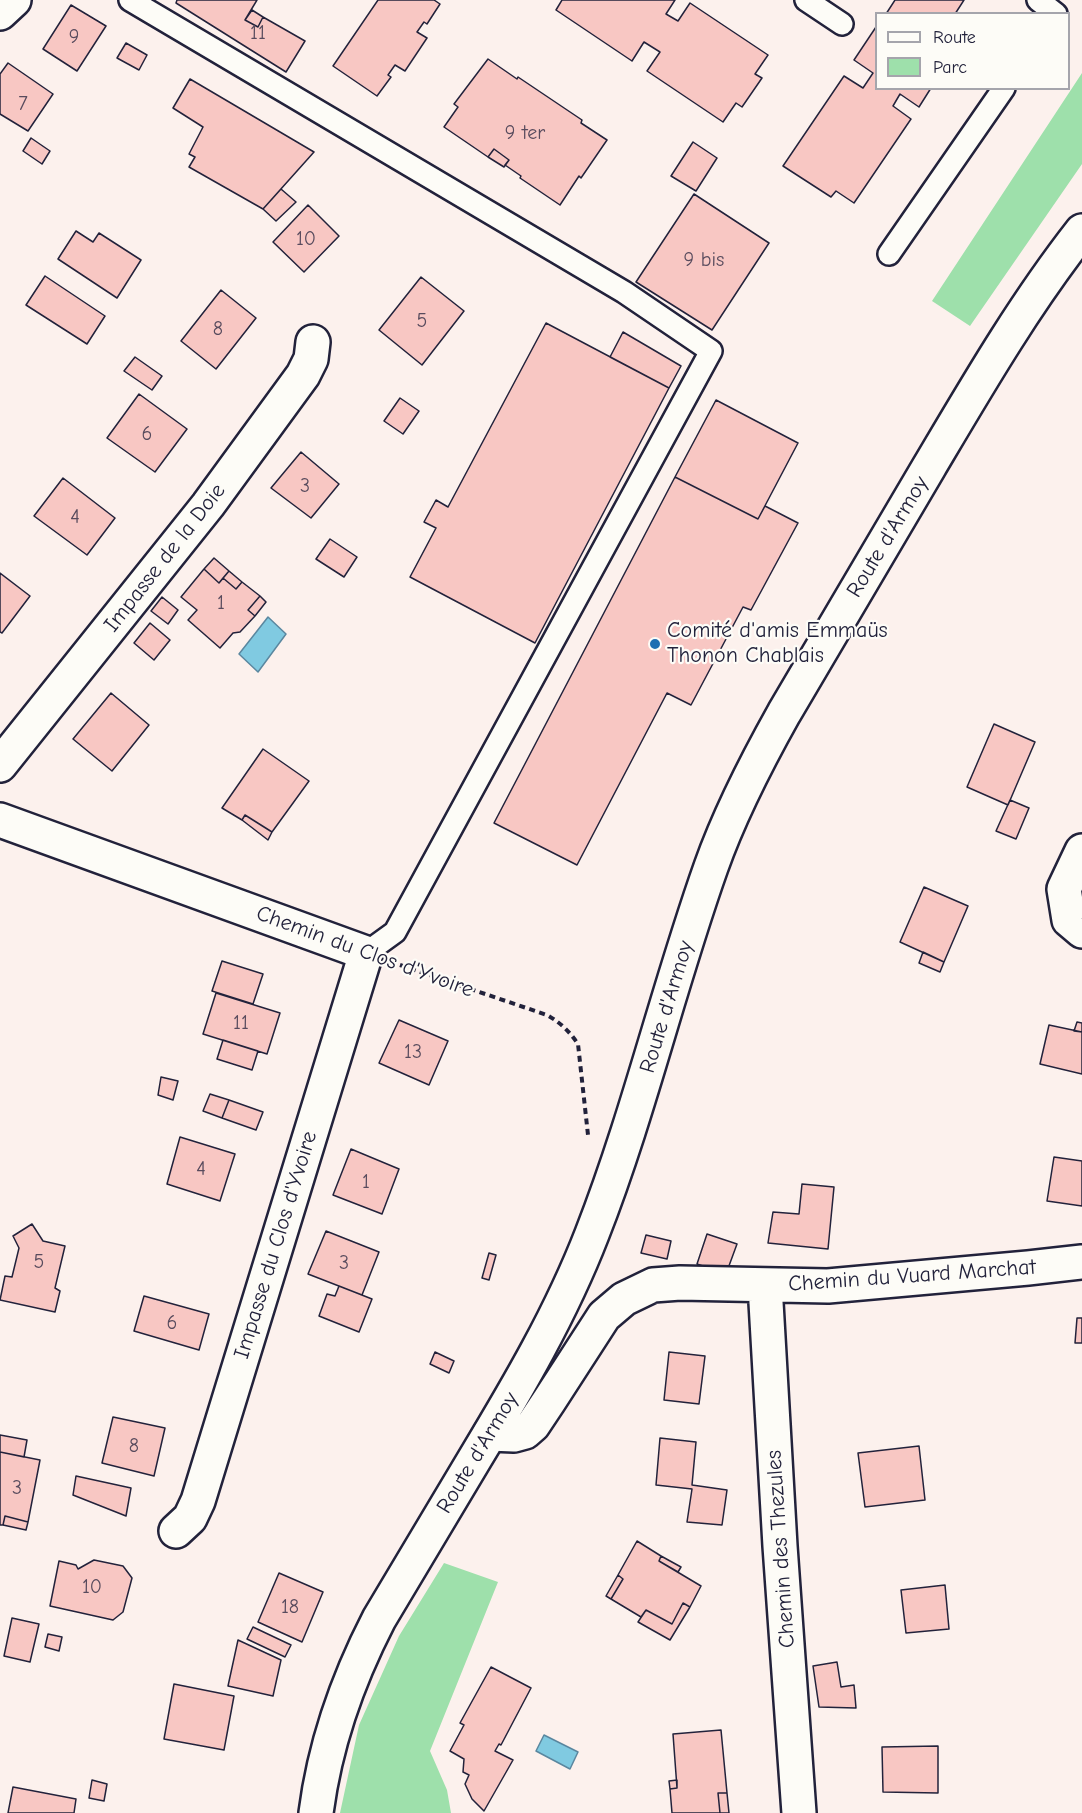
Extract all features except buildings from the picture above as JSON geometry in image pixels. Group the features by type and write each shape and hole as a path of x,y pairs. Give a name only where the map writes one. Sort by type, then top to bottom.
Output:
{"street":[{"path":"0,13 14,0"},
{"name":"Route d'Armoy","path":"316,1813 334,1723 362,1653 379,1619 550,1329 592,1235 638,1101 712,866 733,813 757,763 783,713 971,396 1052,269 1082,231"},
{"name":"Impasse de la Doie","path":"0,765 208,504 303,375 310,359 313,342"},
{"name":"Chemin du Clos d'Yvoire","path":"0,820 366,953"},
{"path":"1082,851 1064,890 1069,921 1082,931"},
{"name":"Impasse du Clos d'Yvoire","path":"176,1531 190,1518 198,1501 366,953"},
{"name":"Chemin du Vuard Marchat","path":"490,1434 514,1435 525,1432 533,1425 604,1316 631,1294 652,1285 669,1283 828,1286 1082,1262"},
{"name":"Chemin des Thezules","path":"765,1285 780,1546 799,1813"}],"lane":[{"path":"130,0 624,292 711,351 395,932 366,953"},
{"path":"806,0 842,24"},
{"path":"1038,0 1059,9"},
{"path":"889,254 1003,90"}],"path":[{"name":"Chemin du Clos d'Yvoire","path":"366,953 547,1015 560,1022 578,1044 588,1137"}],"green space":[{"path":"1082,73 1082,164 970,326 932,301"},
{"path":"444,1563 498,1582 430,1751 447,1790 451,1813 340,1813 359,1725 399,1636"}],"water":[{"path":"268,617 286,634 258,672 239,654"},
{"path":"544,1735 578,1752 570,1769 536,1751"}],"place":[{"name":"Comité d'amis Emmaüs Thonon Chablais","path":"655,644"}]}
